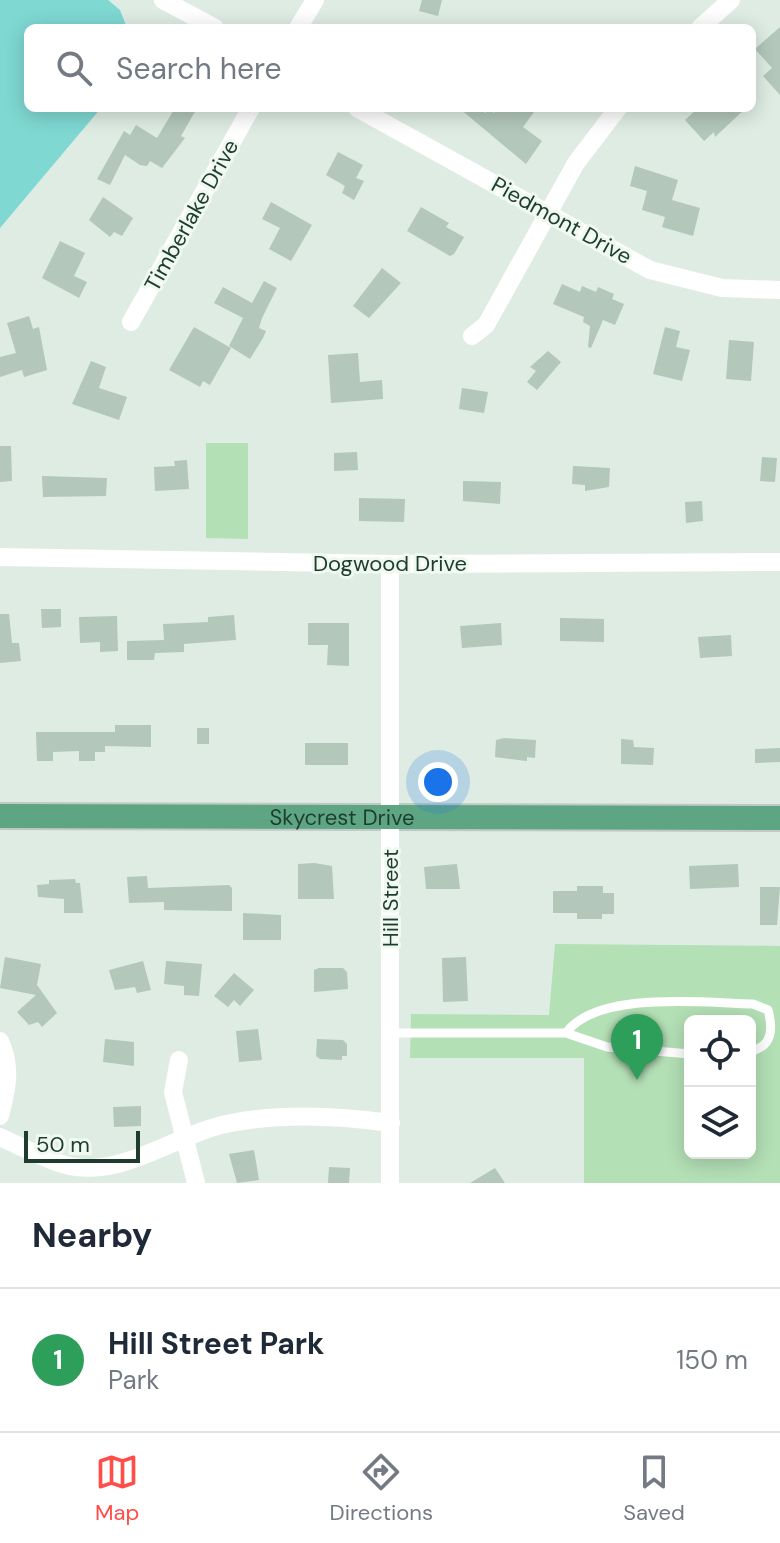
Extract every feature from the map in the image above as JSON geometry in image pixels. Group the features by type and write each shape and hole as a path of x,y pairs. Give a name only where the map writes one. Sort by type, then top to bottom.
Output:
{"main road":[{"name":"Skycrest Drive","path":"0,816 780,818"}],"street":[{"path":"163,0 208,24"},
{"path":"300,24 315,0"},
{"path":"704,24 731,0"},
{"name":"Timberlake Drive","path":"131,322 249,112"},
{"name":"Piedmont Drive","path":"364,112 549,211 650,270 722,288 780,290"},
{"path":"472,336 486,325 576,163 615,112"},
{"name":"Dogwood Drive","path":"0,557 390,564 780,562"},
{"name":"Hill Street","path":"390,564 390,1183"},
{"path":"0,1041 7,1056 8,1075 0,1116"},
{"path":"179,1060 173,1092 196,1183"},
{"path":"0,1137 63,1164 82,1168 118,1165 182,1136 254,1120 362,1119 391,1123"}],"lane":[{"path":"566,1033 573,1023 610,1007 651,1002 753,1004 768,1010 772,1024 771,1036 756,1050"},
{"path":"391,1033 566,1033 607,1047 684,1053"}],"green space":[{"path":"206,443 248,443 248,539 206,538"},
{"path":"555,944 780,946 780,1183 584,1183 584,1058 410,1058 411,1014 549,1015"}],"water":[{"path":"0,0 108,0 120,10 125,24 24,24 24,112 98,112 0,228"}],"building":[{"path":"422,0 442,0 438,16 419,11"},
{"path":"780,27 780,95 763,76 772,68 756,48"},
{"path":"173,112 195,112 181,136 185,138 162,168 150,161 147,166 140,165 125,155 110,185 97,179 124,131 130,135 136,125 157,138"},
{"path":"464,112 534,112 523,127 542,141 526,164"},
{"path":"694,112 742,112 715,137 714,132 704,141 685,120"},
{"path":"338,152 363,165 356,178 364,181 354,200 342,193 345,186 326,175"},
{"path":"635,166 678,180 672,200 700,208 693,236 662,227 665,217 642,210 647,191 630,186"},
{"path":"103,197 133,218 122,236 114,232 110,237 89,220"},
{"path":"271,202 312,225 291,261 269,249 280,228 262,219"},
{"path":"421,207 449,223 446,227 464,237 454,254 450,256 407,231"},
{"path":"60,241 85,253 74,276 87,282 79,298 42,278"},
{"path":"382,268 401,283 369,318 353,306"},
{"path":"264,281 277,288 259,328 266,331 250,359 229,346 243,318 214,303 223,287 252,303"},
{"path":"562,284 580,292 582,286 596,292 598,287 614,294 612,299 624,304 615,325 603,320 591,348 588,347 590,326 583,322 584,317 553,304"},
{"path":"29,316 33,329 39,327 47,370 24,377 22,370 0,377 0,357 16,353 7,323"},
{"path":"194,327 231,348 210,385 203,381 200,387 169,370"},
{"path":"665,327 680,331 676,347 690,350 682,381 653,374"},
{"path":"729,340 754,342 751,381 726,379"},
{"path":"548,351 561,362 537,390 527,382 536,371 530,367"},
{"path":"358,353 360,382 382,380 383,399 331,403 328,355"},
{"path":"91,361 106,367 99,388 127,397 119,420 72,404"},
{"path":"462,388 488,392 484,413 459,409"},
{"path":"0,446 11,446 12,481 0,482"},
{"path":"357,452 358,470 334,471 334,453"},
{"path":"762,457 777,458 775,482 760,481"},
{"path":"187,460 189,489 155,491 154,467 175,466 174,461"},
{"path":"573,466 610,468 609,487 585,491 585,485 572,484"},
{"path":"42,476 107,478 106,496 43,497"},
{"path":"463,481 501,482 500,504 463,501"},
{"path":"359,498 405,499 404,522 359,521"},
{"path":"702,501 703,521 686,523 685,502"},
{"path":"41,609 61,609 61,627 42,628"},
{"path":"0,614 9,614 12,643 19,643 21,661 0,663"},
{"path":"234,615 236,640 184,644 184,652 155,653 154,660 127,660 127,641 164,640 163,624 208,622 208,617"},
{"path":"117,616 118,651 100,652 100,642 80,643 79,617"},
{"path":"560,618 604,619 604,642 560,641"},
{"path":"308,623 349,623 349,666 327,665 328,645 308,645"},
{"path":"501,623 502,645 462,648 460,626"},
{"path":"731,635 732,656 700,658 698,637"},
{"path":"115,725 151,725 151,747 105,746 105,752 95,752 95,761 79,761 79,751 53,752 53,761 37,761 36,732 115,732"},
{"path":"197,728 209,728 209,744 197,744"},
{"path":"621,739 633,740 634,747 654,748 653,765 621,764"},
{"path":"496,740 536,740 535,758 527,757 527,761 495,757"},
{"path":"305,743 348,743 348,765 305,765"},
{"path":"780,748 780,762 755,763 755,749"},
{"path":"298,864 332,866 334,899 298,899"},
{"path":"457,864 460,889 426,889 424,867"},
{"path":"738,864 739,887 690,889 689,866"},
{"path":"147,876 148,888 229,885 232,888 232,911 164,910 164,902 129,903 127,877"},
{"path":"75,879 76,883 80,883 83,913 64,913 64,899 38,897 37,885 49,884 49,880"},
{"path":"577,886 603,886 603,893 614,893 614,914 602,914 602,919 577,919 577,913 553,913 553,891 577,891"},
{"path":"760,887 780,887 777,925 760,925"},
{"path":"243,913 281,915 281,940 243,940"},
{"path":"5,957 41,964 37,985 57,1013 42,1027 38,1022 29,1025 17,1012 36,995 0,988"},
{"path":"466,957 468,1001 443,1002 442,958"},
{"path":"143,961 151,990 137,993 135,987 115,990 109,970"},
{"path":"166,961 202,964 199,996 184,995 184,986 164,984"},
{"path":"343,968 347,972 348,989 314,992 314,970"},
{"path":"234,973 254,990 240,1006 234,1000 228,1007 214,996"},
{"path":"258,1029 262,1060 239,1062 236,1031"},
{"path":"105,1039 134,1042 134,1066 103,1062"},
{"path":"317,1039 343,1040 347,1044 347,1056 342,1056 342,1060 320,1059 316,1056"},
{"path":"141,1106 141,1126 114,1127 113,1107"},
{"path":"254,1150 259,1180 237,1183 229,1154"},
{"path":"329,1167 350,1168 349,1183 328,1183"},
{"path":"495,1168 505,1183 470,1183"}],"place":[{"name":"Hill Street Park","path":"637,1080"}]}
